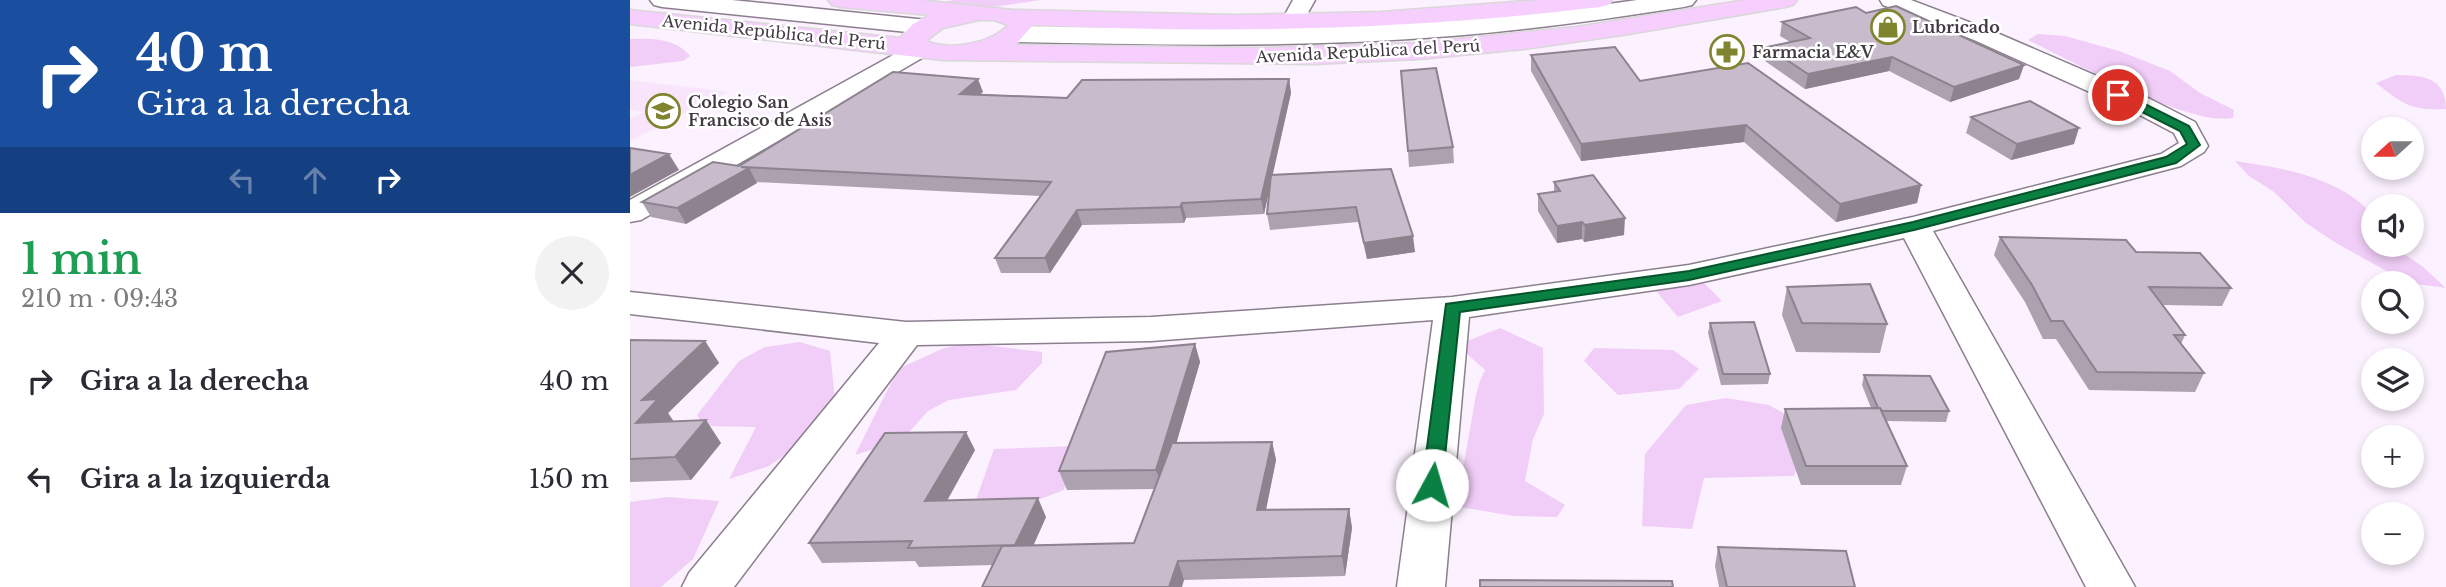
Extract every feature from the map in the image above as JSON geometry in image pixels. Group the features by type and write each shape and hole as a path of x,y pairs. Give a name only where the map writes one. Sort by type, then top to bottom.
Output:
{"highway":[{"path":"840,0 984,13"},
{"name":"Avenida República del Perú","path":"984,13 1014,25 1292,22 1447,16 1600,0"},
{"name":"Avenida República del Perú","path":"630,17 929,44 1219,57 1368,54 1480,45 1574,34 1785,0"},
{"path":"929,44 953,18 984,13"},
{"path":"929,44 982,48 1014,25"}],"street":[{"path":"662,0 929,44"},
{"path":"1292,22 1304,0"},
{"path":"1014,25 1158,38 1449,29 1567,17 1684,0"},
{"path":"630,303 906,334 1151,329 1452,308 1689,275 1914,226 2171,160 2194,145 2185,128 2141,105 1982,35 1891,0"},
{"path":"630,213 929,44"},
{"path":"1914,226 2110,587"},
{"path":"1420,587 1452,308"},
{"path":"706,587 906,334"}],"shaded area":[{"path":"953,0 1041,0 988,8 936,4"},
{"path":"2038,34 2065,36 2119,51 2170,71 2200,93 2234,110 2233,118 2213,118 2160,103 2028,40"},
{"path":"630,39 670,42 690,56 683,61 630,67"},
{"path":"2396,75 2423,77 2437,84 2445,98 2446,109 2424,109 2408,105 2376,83"},
{"name":"Colegio San Francisco de Asis","path":"630,80 728,92 630,141 630,119 643,112 630,110"},
{"path":"2235,161 2309,176 2359,202 2361,257 2306,223 2274,192 2249,176"},
{"path":"2361,257 2408,257 2446,288 2424,285 2424,271 2386,271"},
{"path":"1704,283 1722,301 1678,317 1655,290"},
{"path":"1500,328 1543,348 1544,414 1533,439 1525,481 1565,505 1557,517 1513,516 1460,507 1475,399 1485,370 1457,345"},
{"path":"800,342 830,351 837,419 769,466 729,479 756,427 704,426 697,415 739,361 765,347"},
{"path":"967,343 1042,352 1042,363 1016,390 949,400 928,411 902,440 855,455 898,369 944,348"},
{"path":"1594,348 1673,350 1699,369 1679,389 1618,395 1584,361"},
{"path":"1726,398 1769,405 1792,418 1803,448 1794,476 1704,478 1692,529 1642,526 1645,454 1686,405"},
{"path":"1077,446 1064,490 1017,508 976,500 994,449"},
{"path":"668,497 719,501 693,559 661,587 630,587 630,502"}],"building":[{"path":"1896,6 2024,65 1954,87 1892,57 1808,74 1767,47 1810,38 1782,22 1856,7 1866,13"},
{"path":"1615,47 1640,81 1748,63 1921,185 1840,204 1746,125 1581,144 1531,55"},
{"path":"1436,68 1453,147 1408,151 1401,71"},
{"path":"893,72 978,79 960,94 1067,98 1082,80 1289,79 1261,199 1182,203 1180,207 1077,210 1045,258 995,258 1051,182 741,167 749,168 677,208 642,202 713,162 739,166"},
{"path":"2030,101 2079,128 2017,144 1971,117"},
{"path":"630,148 669,154 630,175"},
{"path":"1391,169 1413,236 1364,243 1356,207 1267,214 1271,175"},
{"path":"1593,175 1625,218 1585,225 1582,222 1557,226 1538,194 1560,191 1554,182"},
{"path":"2000,237 2126,240 2136,252 2200,253 2231,288 2149,287 2185,335 2174,335 2204,373 2097,372 2063,321 2051,321 2032,285"},
{"path":"1870,284 1887,324 1802,323 1787,287"},
{"path":"1754,322 1770,374 1723,374 1710,323"},
{"path":"630,340 705,341 642,400 658,399 636,423 706,420 675,457 630,459"},
{"path":"1195,344 1156,470 1059,471 1106,352"},
{"path":"1864,375 1930,376 1949,411 1882,411 1878,408"},
{"path":"1880,408 1907,466 1806,466 1785,409"},
{"path":"966,432 925,501 1038,498 1015,545 908,548 912,541 809,543 885,433"},
{"path":"1272,442 1257,510 1349,509 1342,556 1178,561 1169,587 982,587 1002,546 1134,543 1172,443"},
{"path":"1718,547 1846,551 1855,587 1727,587"},
{"path":"1480,580 1672,581 1673,587 1480,587"}],"place":[{"name":"Lubricado","path":"1888,27"},
{"name":"Farmacia E&V","path":"1727,52"},
{"name":"Colegio San Francisco de Asis","path":"663,111"}],"route":[{"path":"1432,485 1452,308 1689,275 1814,248 1914,226 2171,160 2194,145 2185,128 2118,95"}]}
